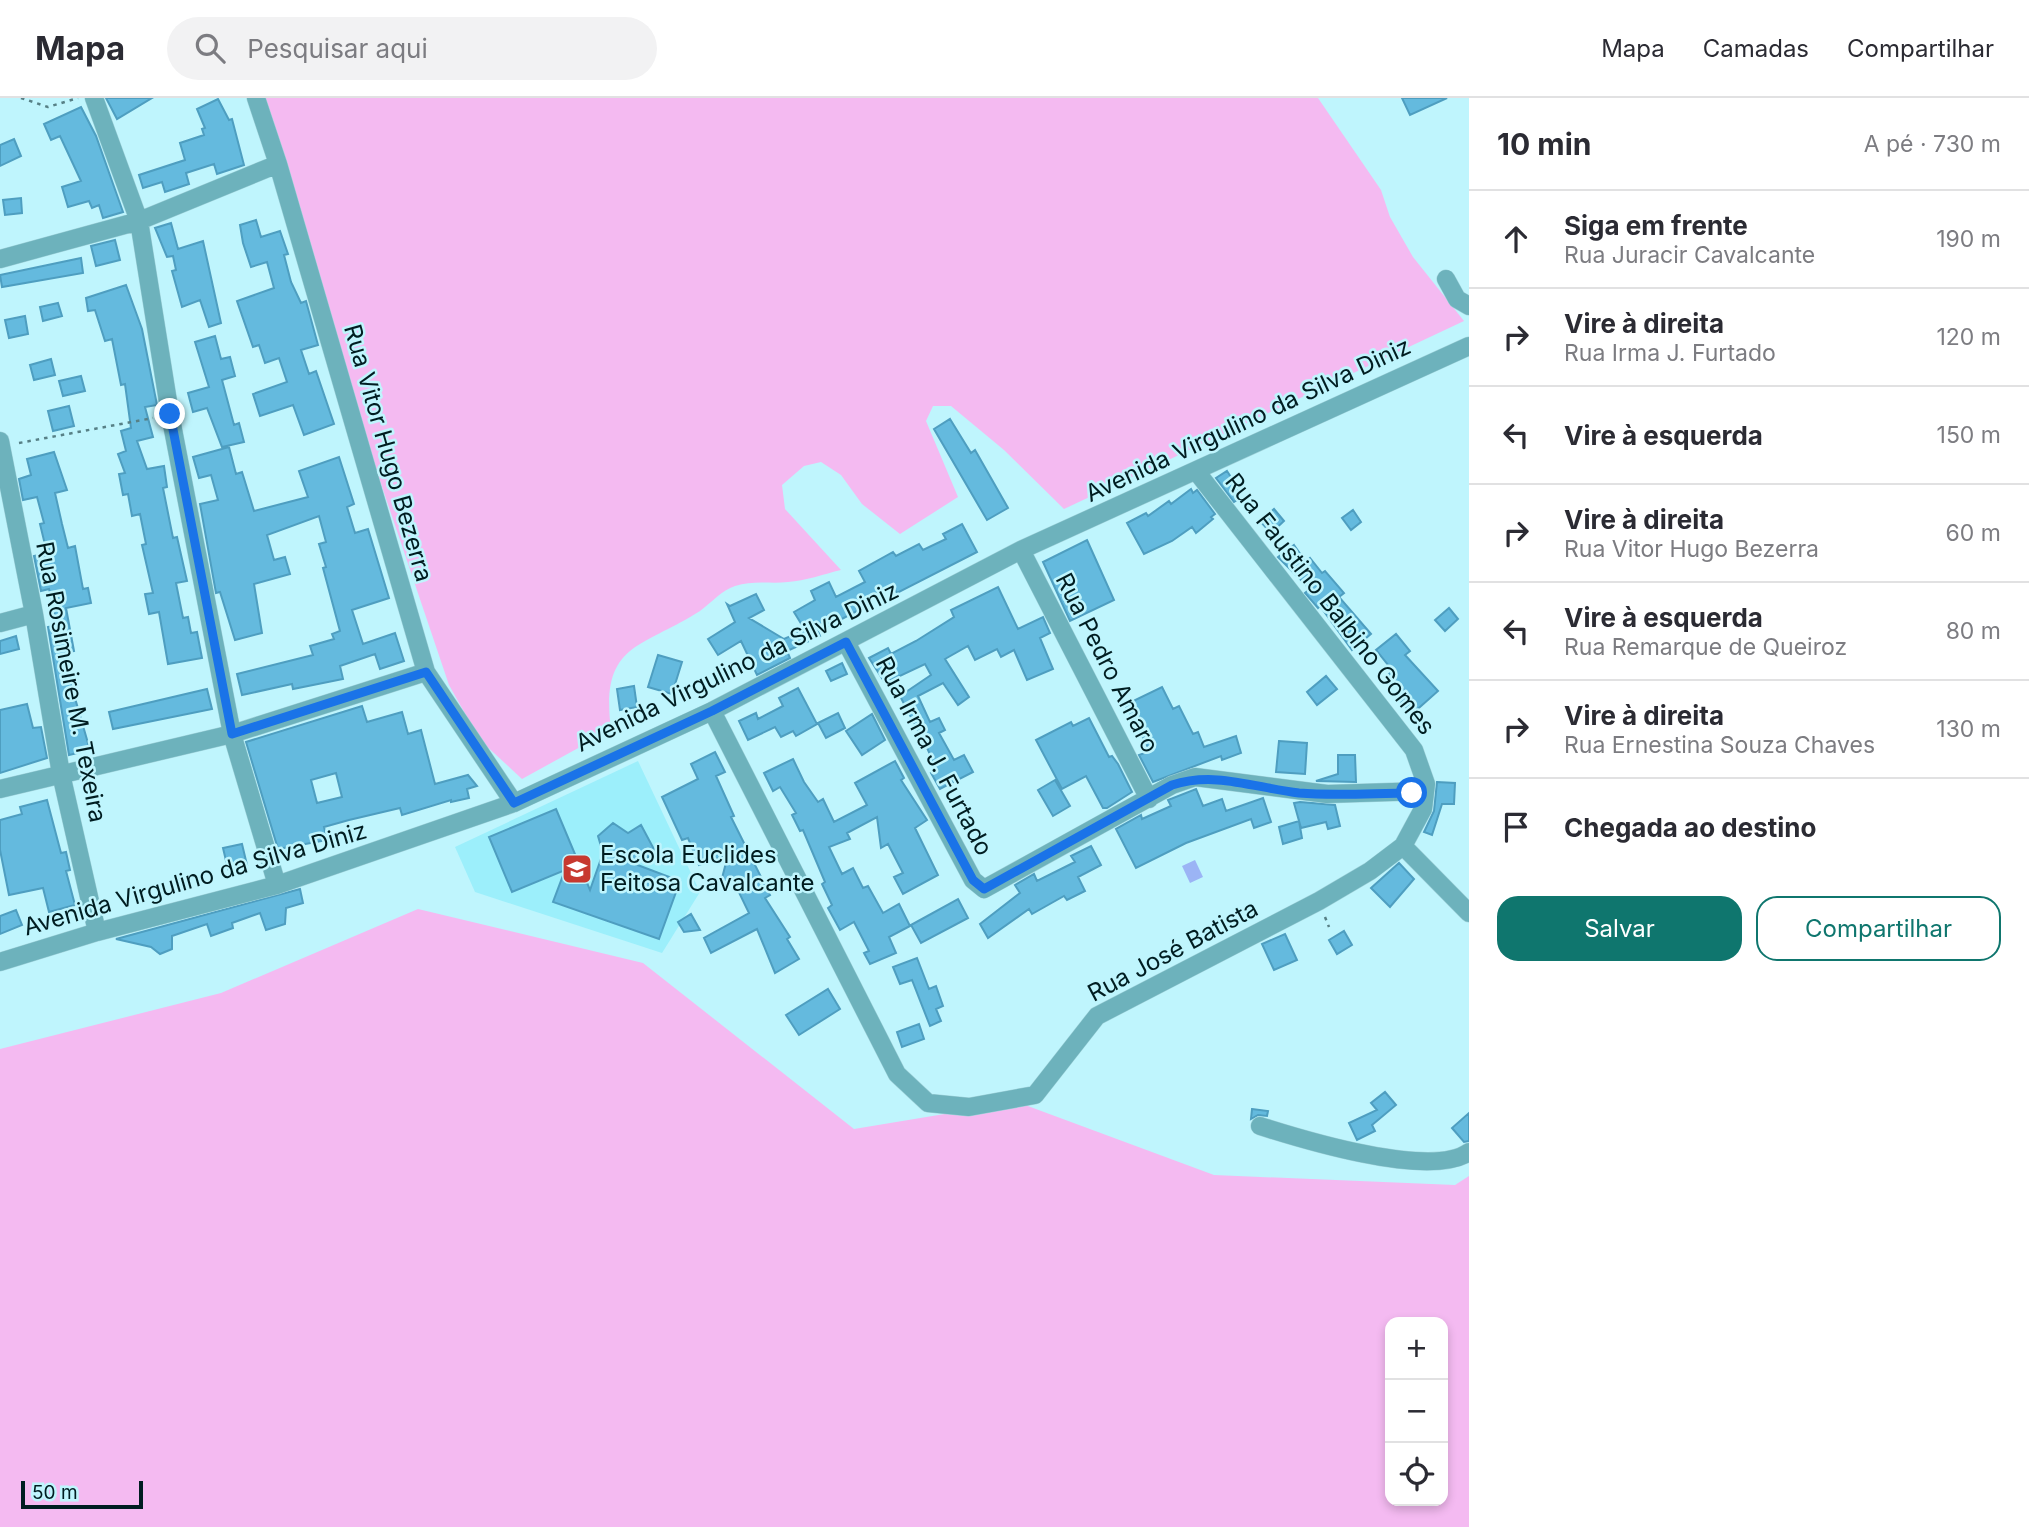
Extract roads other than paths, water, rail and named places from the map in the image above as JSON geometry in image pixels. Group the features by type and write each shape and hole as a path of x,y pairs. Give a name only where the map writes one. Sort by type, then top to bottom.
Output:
{"street":[{"path":"94,98 139,221 170,414 232,734 277,886"},
{"name":"Rua Vitor Hugo Bezerra","path":"256,98 278,164 426,672 514,803"},
{"path":"0,260 139,221 278,164"},
{"path":"1446,279 1457,299 1466,307 1469,306"},
{"name":"Avenida Virgulino da Silva Diniz","path":"0,962 97,932 277,886 514,803 712,711 1021,550 1469,346"},
{"name":"Rua Rosimeire M. Texeira","path":"1,443 3,470 34,614 61,774 97,932"},
{"name":"Rua Faustino Balbino Gomes","path":"1196,471 1414,750 1426,784 1425,791"},
{"name":"Rua Pedro Amaro","path":"1021,550 1149,799"},
{"path":"0,623 34,614"},
{"name":"Rua Irma J. Furtado","path":"846,642 973,880 984,889 1149,799"},
{"path":"0,789 232,734 426,672"},
{"name":"Rua José Batista","path":"712,711 897,1073 928,1103 969,1107 1035,1095 1097,1016 1332,894 1370,871 1403,846"},
{"path":"1149,799 1172,785 1195,777 1327,794 1425,791 1423,809 1403,846 1469,913"},
{"path":"1261,1126 1335,1149 1415,1160 1458,1160 1469,1152"}],"place":[{"name":"Escola Euclides Feitosa Cavalcante","path":"577,869"}]}
